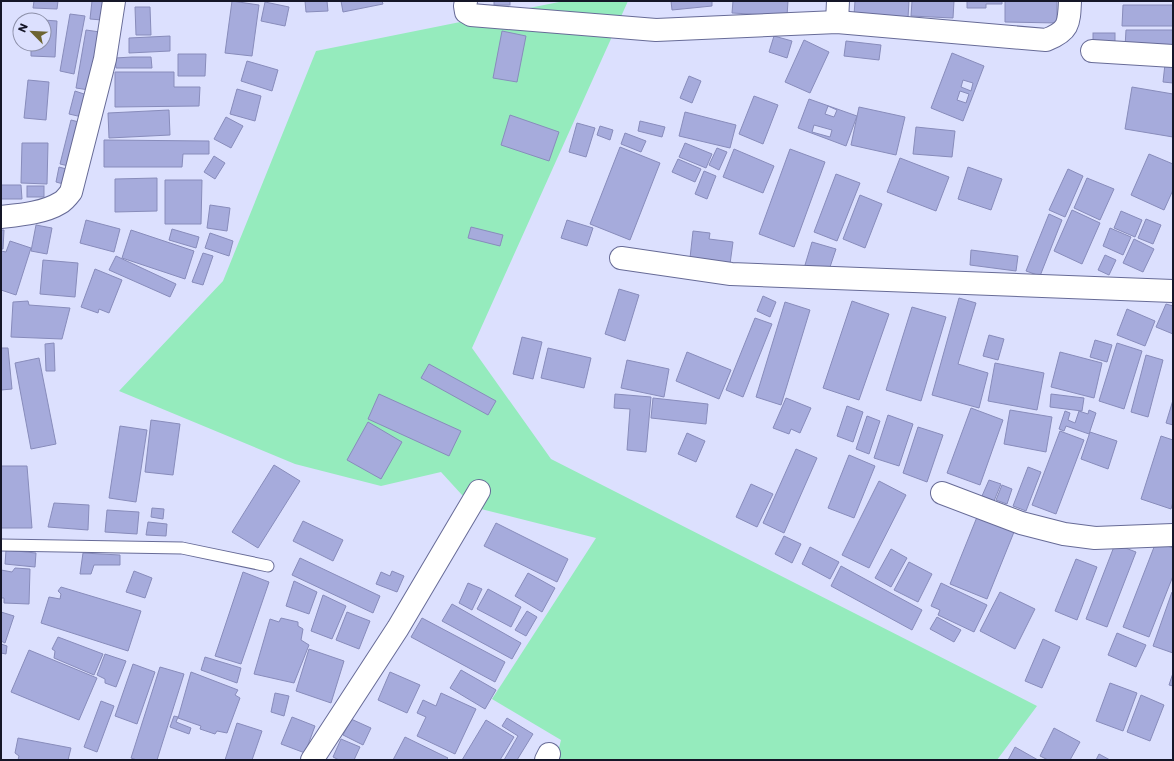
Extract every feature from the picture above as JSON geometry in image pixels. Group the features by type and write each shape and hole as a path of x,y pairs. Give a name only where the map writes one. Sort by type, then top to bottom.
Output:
{"street":[{"path":"1,217 48,208 61,203 71,192 105,59 114,1"},
{"path":"466,1 466,12 471,15 656,30 837,22 1046,40 1057,36 1065,28 1070,19 1070,1"},
{"path":"837,22 838,1"},
{"path":"1092,52 1173,56"},
{"path":"621,258 731,274 1173,291"},
{"path":"312,760 398,628 480,491"},
{"path":"942,493 1020,523 1064,534 1095,538 1173,535"}],"lane":[{"path":"1,545 182,548 268,566"}],"green space":[{"path":"564,1 628,1 472,348 551,459 1037,706 997,760 556,760 561,740 492,699 596,538 473,507 441,472 381,486 295,464 119,391 223,281 316,51"}],"building":[{"path":"34,1 58,1 57,9 33,8"},
{"path":"92,1 105,1 102,20 90,19"},
{"path":"232,1 259,5 252,56 225,53"},
{"path":"305,1 327,1 328,11 306,12"},
{"path":"341,1 382,1 383,4 343,12"},
{"path":"494,1 510,1 510,5 494,5"},
{"path":"671,1 712,1 712,6 672,10"},
{"path":"733,1 788,1 787,16 732,13"},
{"path":"855,1 909,1 908,18 854,15"},
{"path":"912,1 954,1 953,18 911,16"},
{"path":"967,1 1002,1 1002,4 986,4 986,8 967,8"},
{"path":"1005,1 1057,1 1057,23 1005,22"},
{"path":"265,2 289,7 285,26 261,21"},
{"path":"1123,5 1173,5 1173,26 1122,26"},
{"path":"135,7 150,7 151,35 136,35"},
{"path":"70,14 85,16 74,74 60,71"},
{"path":"52,21 57,21 55,57 31,56 31,52 52,52"},
{"path":"86,30 100,32 89,90 76,88"},
{"path":"1126,30 1173,30 1173,48 1125,47"},
{"path":"502,31 526,36 517,82 493,78"},
{"path":"1093,33 1115,33 1115,48 1093,48"},
{"path":"170,36 170,51 129,53 129,38"},
{"path":"774,36 792,41 787,58 769,52"},
{"path":"804,40 829,52 810,93 785,82"},
{"path":"846,41 881,45 879,60 844,56"},
{"path":"952,53 984,66 963,121 931,108","holes":["963,80 973,83 971,91 961,87","960,91 969,94 966,103 957,100"]},
{"path":"178,54 206,54 205,76 178,76"},
{"path":"151,57 152,68 116,68 115,58"},
{"path":"247,61 278,70 272,91 241,81"},
{"path":"1165,64 1173,64 1173,83 1163,82"},
{"path":"115,72 174,72 174,87 200,87 199,106 115,107"},
{"path":"689,76 701,81 692,103 680,98"},
{"path":"28,80 49,82 46,120 24,118"},
{"path":"1132,87 1173,94 1173,137 1125,129"},
{"path":"237,89 261,96 255,121 230,114"},
{"path":"75,91 87,95 82,117 69,114"},
{"path":"754,96 778,105 763,144 739,134"},
{"path":"809,99 857,116 846,146 798,128","holes":["828,106 837,110 834,117 825,114","814,125 832,130 830,137 812,132"]},
{"path":"859,107 905,117 896,155 851,145"},
{"path":"169,110 170,135 109,138 108,113"},
{"path":"685,112 736,125 730,148 679,136"},
{"path":"510,115 559,132 549,161 501,145"},
{"path":"226,117 243,126 231,148 214,139"},
{"path":"71,120 83,123 73,167 60,164"},
{"path":"640,121 665,127 662,137 638,131"},
{"path":"577,123 595,128 586,157 569,152"},
{"path":"600,126 613,130 610,140 597,135"},
{"path":"916,127 955,131 952,157 913,154"},
{"path":"625,133 646,141 641,152 621,144"},
{"path":"104,140 209,141 209,154 183,154 182,167 104,167"},
{"path":"22,143 48,143 47,184 21,183"},
{"path":"685,143 712,154 706,168 679,157"},
{"path":"620,147 660,163 630,240 590,224"},
{"path":"717,148 727,152 719,170 709,165"},
{"path":"734,149 774,166 763,193 723,177"},
{"path":"790,149 825,162 794,247 759,234"},
{"path":"1149,154 1173,164 1173,190 1164,210 1131,195"},
{"path":"214,156 225,163 215,179 204,172"},
{"path":"900,158 949,177 936,211 887,192"},
{"path":"678,159 701,169 695,182 672,172"},
{"path":"59,167 70,170 67,185 56,182"},
{"path":"968,167 1002,179 991,210 958,199"},
{"path":"1068,169 1083,176 1065,217 1049,210"},
{"path":"704,171 716,176 707,199 695,194"},
{"path":"836,174 860,183 837,241 814,232"},
{"path":"157,178 157,211 115,212 115,179"},
{"path":"1087,178 1114,189 1100,220 1074,208"},
{"path":"165,180 202,180 201,224 165,224"},
{"path":"1,185 21,185 22,199 1,199"},
{"path":"27,186 44,186 44,197 27,197"},
{"path":"860,195 882,204 865,248 843,239"},
{"path":"210,205 230,208 227,231 207,228"},
{"path":"1072,210 1100,223 1082,264 1054,251"},
{"path":"1121,211 1142,220 1135,237 1114,228"},
{"path":"1049,214 1062,220 1040,276 1026,271"},
{"path":"1146,219 1161,225 1153,244 1138,238"},
{"path":"86,220 120,229 114,252 80,243"},
{"path":"567,220 593,228 587,246 561,238"},
{"path":"36,225 52,228 47,254 31,251"},
{"path":"471,227 503,235 500,246 468,238"},
{"path":"1110,228 1131,237 1123,255 1103,246"},
{"path":"172,229 199,237 196,248 169,240"},
{"path":"1,230 4,230 3,249 1,249"},
{"path":"131,230 194,251 185,279 122,258"},
{"path":"693,231 710,233 709,239 733,242 730,264 690,258"},
{"path":"210,233 233,241 229,256 205,248"},
{"path":"1134,239 1154,249 1143,272 1123,263"},
{"path":"10,241 31,248 16,295 1,290 1,251 6,252"},
{"path":"812,242 836,249 828,273 805,265"},
{"path":"971,250 1018,256 1016,271 970,265"},
{"path":"203,253 213,256 203,285 192,282"},
{"path":"1105,255 1116,260 1109,275 1098,270"},
{"path":"116,256 176,284 170,297 109,270"},
{"path":"43,260 78,263 75,297 40,294"},
{"path":"95,269 122,280 109,313 99,309 98,313 81,307"},
{"path":"619,289 639,295 625,341 605,334"},
{"path":"763,296 776,302 770,317 757,311"},
{"path":"959,298 976,303 958,364 988,373 979,408 932,395"},
{"path":"28,301 29,305 70,308 62,339 11,337 13,302"},
{"path":"852,301 889,314 859,400 823,388"},
{"path":"785,302 810,310 781,405 756,397"},
{"path":"1166,304 1173,306 1173,334 1156,327"},
{"path":"912,307 946,317 921,401 886,390"},
{"path":"1127,309 1155,321 1145,346 1117,335"},
{"path":"755,318 772,324 743,397 726,390"},
{"path":"989,335 1004,339 998,360 983,356"},
{"path":"522,337 542,342 533,379 513,374"},
{"path":"1095,340 1112,345 1107,362 1090,357"},
{"path":"54,343 55,371 46,371 45,344"},
{"path":"1117,343 1142,351 1124,409 1099,401"},
{"path":"1,348 8,348 12,389 1,390"},
{"path":"548,348 591,358 584,388 541,378"},
{"path":"687,352 731,370 719,399 676,381"},
{"path":"1060,352 1102,363 1094,398 1051,387"},
{"path":"1146,355 1163,360 1148,417 1131,412"},
{"path":"39,358 56,444 31,449 15,363"},
{"path":"627,360 669,369 664,397 621,388"},
{"path":"995,363 1044,373 1037,410 988,401"},
{"path":"429,364 496,401 488,415 421,378"},
{"path":"379,394 461,431 449,456 368,419"},
{"path":"615,394 651,397 646,452 627,450 630,409 614,408"},
{"path":"1051,394 1084,398 1082,411 1050,407"},
{"path":"653,398 708,404 706,424 651,418"},
{"path":"786,398 811,408 800,433 791,429 789,434 773,428"},
{"path":"1173,400 1173,425 1166,423"},
{"path":"847,406 863,412 853,442 837,436"},
{"path":"971,408 1003,420 980,485 947,473"},
{"path":"1010,410 1052,417 1046,452 1004,444"},
{"path":"1089,410 1096,413 1089,434 1066,426 1064,431 1059,429 1065,411 1070,413 1068,420 1075,423 1079,411 1088,414"},
{"path":"888,415 913,424 899,466 874,458"},
{"path":"867,416 880,421 869,454 856,449"},
{"path":"151,420 180,424 173,475 145,472"},
{"path":"368,422 402,442 381,479 347,460"},
{"path":"120,426 147,430 136,502 109,498"},
{"path":"918,427 943,435 927,482 903,473"},
{"path":"1060,431 1084,440 1056,514 1032,505"},
{"path":"1090,432 1117,441 1108,469 1081,459"},
{"path":"687,433 705,441 696,462 678,454"},
{"path":"1161,436 1173,440 1173,502 1171,509 1141,499"},
{"path":"796,449 817,458 784,533 763,523"},
{"path":"849,455 875,466 854,518 828,508"},
{"path":"274,465 300,481 258,548 232,532"},
{"path":"1,466 27,466 32,528 1,528"},
{"path":"1028,467 1041,472 1026,511 1013,506"},
{"path":"989,480 1001,484 994,501 982,496"},
{"path":"879,481 906,495 869,568 842,555"},
{"path":"751,484 773,494 757,527 736,517"},
{"path":"1002,485 1012,489 1007,504 996,500"},
{"path":"54,503 89,505 88,530 48,527"},
{"path":"152,508 164,509 163,519 151,517"},
{"path":"107,510 139,512 137,534 105,532"},
{"path":"977,517 1014,532 987,599 950,584"},
{"path":"303,521 343,540 333,561 293,541"},
{"path":"148,522 167,524 166,536 146,535"},
{"path":"496,523 568,559 557,582 484,546"},
{"path":"784,536 801,544 792,563 775,554"},
{"path":"1156,542 1173,548 1173,576 1149,637 1123,627"},
{"path":"1115,544 1136,552 1107,627 1086,619"},
{"path":"810,547 839,562 830,579 802,564"},
{"path":"891,549 907,558 891,587 875,578"},
{"path":"6,550 36,553 35,567 5,564"},
{"path":"83,553 120,555 120,565 94,565 91,574 80,574"},
{"path":"300,558 380,596 373,613 292,575"},
{"path":"1076,559 1097,567 1077,620 1055,611"},
{"path":"909,562 932,574 918,602 894,590"},
{"path":"841,566 922,610 912,630 831,586"},
{"path":"15,568 30,569 29,604 4,603 4,598 1,598 1,570 12,572"},
{"path":"134,571 152,578 145,598 126,592"},
{"path":"392,571 404,576 397,592 376,584 381,572 390,576"},
{"path":"243,572 269,582 241,664 215,656"},
{"path":"528,573 555,588 542,612 515,596"},
{"path":"294,581 317,592 309,614 286,606"},
{"path":"468,583 482,589 472,610 459,603"},
{"path":"941,583 987,605 974,632 938,615 940,610 931,606"},
{"path":"61,587 141,611 128,651 41,623 49,597 60,599 61,594 58,591"},
{"path":"488,589 521,607 511,627 477,609"},
{"path":"1000,592 1035,609 1015,649 980,631"},
{"path":"1173,592 1173,653 1153,646"},
{"path":"323,595 346,606 332,639 311,631"},
{"path":"452,604 521,643 512,659 442,621"},
{"path":"527,611 537,617 526,636 515,630"},
{"path":"1,612 14,616 5,643 1,641"},
{"path":"347,612 370,621 359,649 336,640"},
{"path":"937,617 961,630 954,642 930,629"},
{"path":"281,618 298,622 298,626 303,629 301,640 309,645 294,683 254,674 270,619 279,622"},
{"path":"422,618 505,662 495,682 411,637"},
{"path":"1117,633 1146,645 1136,667 1108,655"},
{"path":"58,637 103,654 94,675 54,658 55,651 52,649"},
{"path":"1043,639 1060,647 1042,688 1025,681"},
{"path":"1,644 7,646 6,654 1,653"},
{"path":"309,649 344,661 331,703 296,691"},
{"path":"29,650 97,678 79,720 11,692"},
{"path":"105,654 126,661 116,687 105,683 105,679 97,675"},
{"path":"205,657 241,668 237,683 201,670"},
{"path":"133,664 155,672 137,724 115,716"},
{"path":"160,667 184,674 157,760 137,760 131,758"},
{"path":"461,670 496,690 485,709 450,688"},
{"path":"191,672 238,690 235,695 240,698 227,733 217,731 215,734 200,729 201,726 178,718"},
{"path":"390,672 420,685 407,713 378,700"},
{"path":"1173,673 1173,686 1169,685"},
{"path":"1110,683 1137,693 1123,731 1096,721"},
{"path":"275,693 289,696 284,716 271,712"},
{"path":"441,693 476,709 455,754 417,736 426,717 417,713 423,700 436,706"},
{"path":"1141,695 1164,705 1150,741 1127,732"},
{"path":"101,701 114,706 97,752 84,747"},
{"path":"174,716 178,717 176,722 191,728 189,734 170,727"},
{"path":"292,717 315,726 305,753 281,744"},
{"path":"507,718 533,734 517,760 504,760 518,736 502,726"},
{"path":"351,719 371,728 363,745 343,735"},
{"path":"486,720 514,737 500,760 462,760"},
{"path":"237,723 262,731 252,760 225,760"},
{"path":"1054,728 1080,742 1070,760 1048,760 1040,756"},
{"path":"405,737 448,758 446,760 393,760"},
{"path":"18,738 71,748 68,760 18,760 19,756 15,753"},
{"path":"341,739 360,747 354,760 339,760 333,757"},
{"path":"1015,747 1038,760 1008,760"},
{"path":"1099,754 1110,760 1096,760"}]}
